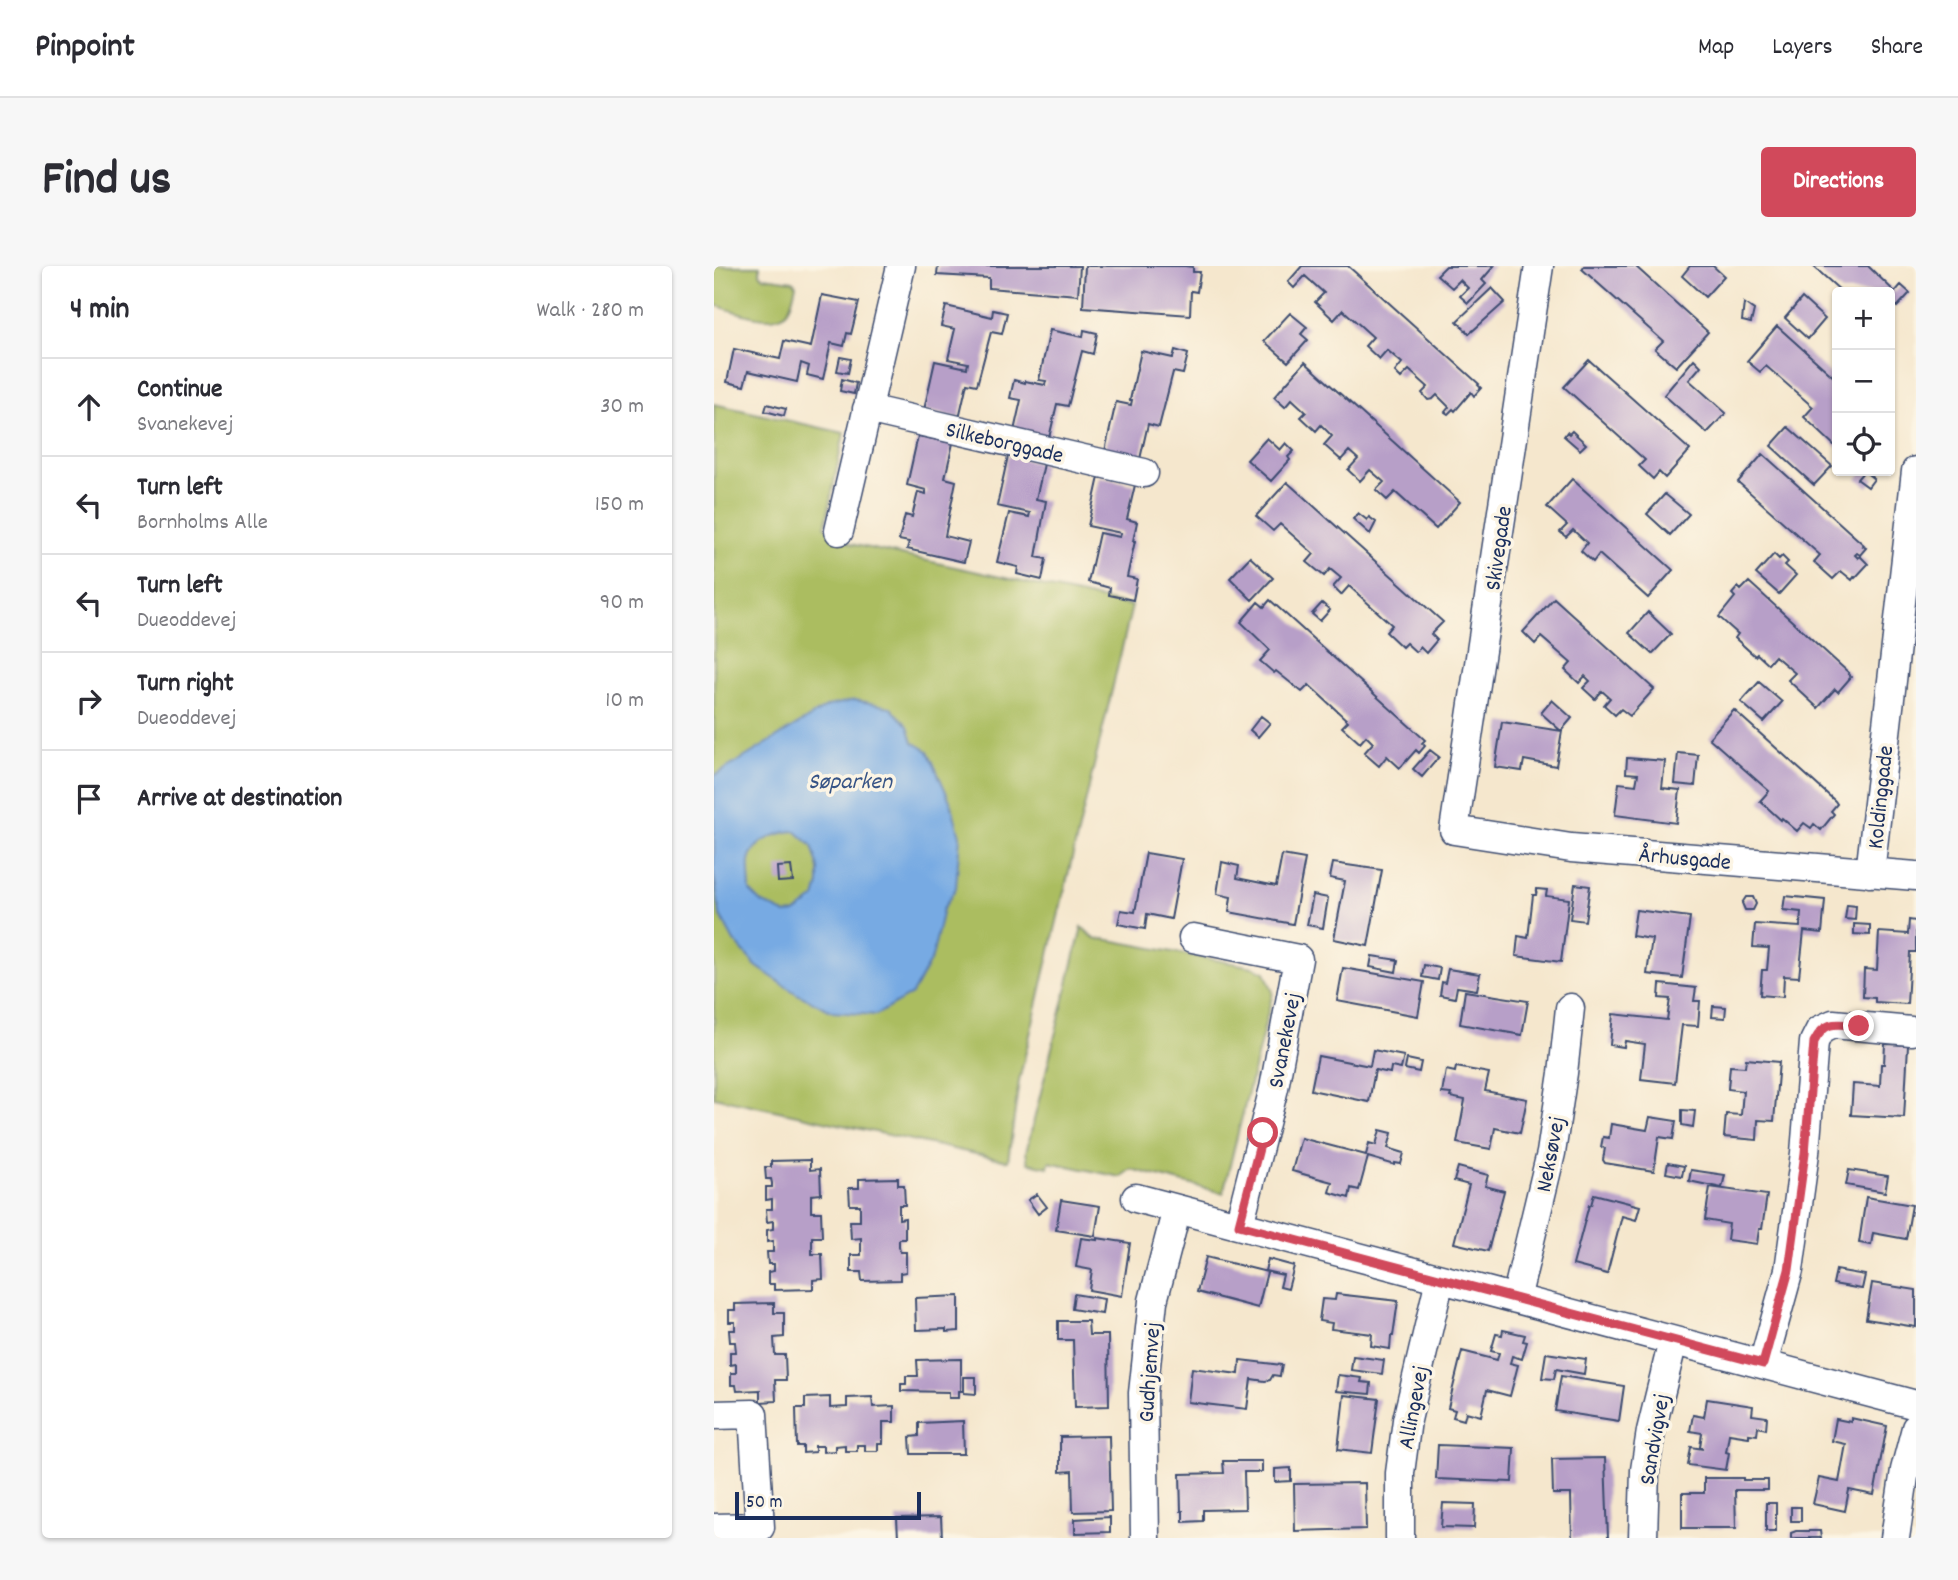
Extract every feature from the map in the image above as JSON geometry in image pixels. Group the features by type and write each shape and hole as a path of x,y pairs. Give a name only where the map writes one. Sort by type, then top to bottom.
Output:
{"street":[{"path":"839,531 901,266"},
{"name":"Skivegade","path":"1454,830 1539,266"},
{"name":"Silkeborggade","path":"867,409 1143,473"},
{"name":"Koldinggade","path":"1870,873 1916,471"},
{"name":"Århusgade","path":"1454,830 1571,848 1916,876"},
{"name":"Svanekevej","path":"1193,938 1298,959 1274,1088 1239,1225"},
{"name":"Neksøvej","path":"1516,1299 1551,1153 1570,1008"},
{"path":"1763,1364 1789,1270 1805,1153 1814,1042 1820,1030 1833,1024 1911,1031"},
{"path":"1136,1198 1916,1405"},
{"name":"Gudhjemvej","path":"1145,1538 1143,1393 1153,1301 1177,1209"},
{"name":"Allingevej","path":"1400,1538 1400,1473 1407,1420 1440,1279"},
{"name":"Sandvigvej","path":"1643,1538 1645,1470 1673,1341"},
{"path":"714,1415 753,1414 761,1527 714,1528"},
{"path":"1895,1538 1905,1470 1916,1428"}],"green space":[{"path":"714,266 760,266 760,274 764,277 793,281 796,285 790,306 785,313 767,318 714,305"},
{"path":"714,404 844,433 825,527 851,544 1132,606 1019,1081 1008,1161 714,1097"},
{"path":"1082,927 1096,940 1104,939 1253,967 1265,972 1273,992 1223,1193 1131,1169 1120,1177 1049,1162 1048,1167 1028,1163 1026,1152"}],"water":[{"name":"Søparken","path":"855,700 890,707 908,726 913,742 928,751 951,803 960,836 956,888 943,909 932,958 912,994 876,1015 833,1012 797,994 756,966 734,941 720,915 714,875 714,776 828,706","holes":["795,831 812,846 819,869 819,884 815,898 795,913 786,914 761,902 750,891 749,861 760,843 781,833"]}],"building":[{"path":"938,266 1080,266 1078,295 989,288 989,278 937,275"},
{"path":"1085,266 1193,267 1193,272 1200,272 1197,292 1191,291 1190,315 1083,307"},
{"path":"1302,266 1348,266 1481,388 1474,396 1471,392 1455,411 1453,409 1448,414 1445,412 1449,407 1437,395 1428,400 1422,393 1428,387 1409,370 1401,378 1395,372 1402,363 1387,350 1379,359 1365,346 1373,337 1343,310 1334,320 1315,302 1324,293 1305,276 1294,288 1288,282"},
{"path":"1446,266 1494,266 1482,280 1486,284 1468,303 1460,296 1468,288 1460,280 1452,288 1437,275"},
{"path":"1584,266 1635,266 1708,332 1676,367 1655,349 1663,341 1582,269"},
{"path":"1690,266 1713,266 1724,276 1705,297 1682,276"},
{"path":"1813,266 1868,266 1890,287 1836,287"},
{"path":"1901,285 1910,293 1897,307 1895,292"},
{"path":"1492,288 1505,302 1469,334 1457,321"},
{"path":"822,295 859,302 851,334 847,333 844,346 831,343 823,379 807,375 809,366 801,363 797,382 748,371 744,386 727,382 734,349 780,359 784,341 811,347"},
{"path":"1802,298 1825,319 1808,339 1785,318"},
{"path":"1744,303 1754,310 1751,323 1742,321"},
{"path":"946,306 992,317 993,310 1007,313 1002,334 991,332 977,385 967,383 959,418 924,410 935,361 967,368 968,363 948,359 955,329 941,326"},
{"path":"1290,313 1307,327 1301,334 1308,340 1288,362 1264,341"},
{"path":"1777,326 1832,376 1832,443 1804,417 1813,407 1766,366 1760,372 1747,361"},
{"path":"1050,330 1083,337 1084,330 1097,333 1093,354 1082,351 1068,406 1057,404 1049,438 1014,431 1021,400 1010,398 1014,380 1045,385 1046,381 1039,380"},
{"path":"1175,350 1188,354 1183,374 1173,372 1159,427 1148,424 1140,459 1105,451 1116,402 1131,405 1141,351 1173,358"},
{"path":"840,357 851,359 848,373 837,371"},
{"path":"1694,359 1701,366 1689,380 1726,413 1707,433 1664,395"},
{"path":"1589,360 1690,450 1665,478 1659,472 1653,479 1639,466 1645,460 1564,387"},
{"path":"1305,362 1460,502 1436,529 1395,492 1387,500 1376,490 1384,482 1370,470 1360,481 1348,470 1358,459 1349,451 1341,460 1324,445 1332,436 1321,425 1316,431 1301,417 1306,412 1292,399 1285,407 1274,397"},
{"path":"842,379 856,383 854,394 840,391"},
{"path":"767,404 786,409 784,416 765,411"},
{"path":"1788,427 1832,466 1814,485 1771,446"},
{"path":"1572,431 1586,444 1580,450 1564,436"},
{"path":"918,436 953,443 945,478 956,481 945,536 969,542 964,562 907,549 909,542 899,540 905,515 912,517 918,492 926,494 926,490 907,485"},
{"path":"1267,438 1280,450 1286,443 1294,451 1288,457 1290,460 1271,481 1247,460"},
{"path":"1763,454 1864,545 1866,548 1860,555 1855,555 1868,564 1855,578 1852,580 1841,571 1833,579 1814,562 1820,555 1738,482"},
{"path":"1008,456 1044,464 1036,499 1046,501 1036,557 1046,559 1042,580 1017,574 1018,567 997,562 1009,513 1029,517 1030,513 997,506"},
{"path":"1860,476 1870,476 1874,479 1868,487 1857,479"},
{"path":"1099,477 1135,485 1127,519 1137,522 1127,577 1137,579 1133,600 1109,595 1110,588 1088,582 1099,533 1120,537 1121,533 1088,526"},
{"path":"1572,479 1673,570 1648,598 1599,554 1593,562 1581,551 1587,543 1573,530 1566,537 1560,532 1567,525 1547,507"},
{"path":"1287,482 1443,622 1431,634 1437,640 1426,653 1420,647 1416,652 1406,643 1402,647 1386,632 1392,625 1349,586 1341,595 1333,587 1341,578 1330,569 1324,576 1307,562 1314,554 1280,524 1273,531 1256,516"},
{"path":"1665,494 1689,514 1670,535 1647,514"},
{"path":"1358,513 1367,520 1369,517 1376,522 1370,534 1353,519"},
{"path":"1774,554 1779,559 1782,556 1788,562 1785,565 1796,575 1779,594 1756,574"},
{"path":"1250,557 1273,578 1252,600 1230,578"},
{"path":"1749,582 1849,673 1851,677 1838,692 1835,689 1818,708 1788,680 1795,673 1775,656 1768,664 1757,654 1755,656 1735,638 1738,634 1719,617 1735,597 1732,594 1738,587 1741,590"},
{"path":"1554,598 1654,689 1630,716 1621,709 1615,715 1604,705 1610,698 1602,691 1595,699 1583,688 1590,681 1585,676 1579,683 1565,670 1571,663 1541,637 1535,644 1523,632"},
{"path":"1270,600 1425,740 1422,743 1425,746 1419,753 1416,750 1400,768 1387,756 1379,766 1364,753 1373,743 1366,736 1360,743 1342,727 1348,721 1309,685 1302,692 1260,661 1270,650 1241,622 1258,602 1264,607"},
{"path":"1322,603 1330,610 1320,621 1312,614"},
{"path":"1648,612 1671,634 1652,654 1629,633"},
{"path":"1759,682 1782,702 1764,722 1741,702"},
{"path":"1552,700 1572,718 1561,731 1541,713"},
{"path":"1734,710 1835,801 1837,804 1831,811 1834,814 1821,830 1814,824 1811,828 1804,823 1797,831 1782,818 1781,820 1760,801 1769,791 1709,738"},
{"path":"1261,716 1270,723 1258,737 1250,730"},
{"path":"1502,722 1562,731 1556,766 1524,760 1522,771 1495,767"},
{"path":"1430,750 1439,757 1422,777 1413,769"},
{"path":"1678,753 1698,755 1695,786 1675,784"},
{"path":"1627,758 1665,761 1662,788 1680,790 1676,823 1615,815 1619,783 1636,785 1638,774 1626,773"},
{"path":"1146,853 1182,859 1171,919 1147,914 1145,929 1118,924 1121,910 1135,912"},
{"path":"1282,855 1305,859 1293,924 1229,912 1231,897 1217,894 1222,862 1239,866 1237,878 1276,886"},
{"path":"1333,863 1382,870 1368,946 1334,939 1345,881 1330,878"},
{"path":"791,866 793,881 778,882 777,867"},
{"path":"1575,884 1590,886 1585,921 1570,919"},
{"path":"1537,889 1547,890 1546,896 1569,899 1561,962 1516,956 1518,936 1528,938 1533,895 1536,895"},
{"path":"1313,895 1328,898 1323,928 1307,925"},
{"path":"1785,896 1825,900 1822,933 1804,931 1799,977 1784,976 1783,997 1760,995 1762,970 1767,970 1769,948 1753,947 1755,924 1800,927 1801,912 1783,910"},
{"path":"1746,897 1753,897 1756,904 1753,910 1745,910 1742,903"},
{"path":"1847,905 1856,906 1855,920 1845,919"},
{"path":"1636,910 1690,917 1682,978 1647,974 1652,939 1632,936"},
{"path":"1909,920 1916,921 1916,952 1910,952 1907,1004 1875,1002 1875,998 1863,997 1864,969 1877,970 1879,932 1908,934"},
{"path":"1854,924 1870,925 1870,935 1854,934"},
{"path":"1372,956 1398,960 1396,972 1370,967"},
{"path":"1424,965 1440,968 1438,980 1422,977"},
{"path":"1343,968 1424,982 1418,1016 1337,1001"},
{"path":"1448,969 1480,974 1477,990 1457,987 1455,998 1440,995"},
{"path":"1660,984 1696,988 1694,1001 1700,1001 1698,1026 1682,1025 1675,1083 1641,1079 1645,1044 1625,1041 1624,1047 1610,1045 1613,1014 1667,1020 1670,999 1659,998"},
{"path":"1465,991 1528,1001 1522,1035 1460,1024"},
{"path":"1713,1006 1726,1007 1725,1018 1712,1017"},
{"path":"1885,1044 1908,1045 1904,1118 1851,1115 1853,1084 1880,1086"},
{"path":"1373,1050 1404,1056 1401,1069 1391,1067 1390,1073 1375,1070 1369,1102 1311,1090 1318,1056 1370,1066"},
{"path":"1407,1059 1421,1062 1419,1072 1405,1069"},
{"path":"1746,1059 1779,1062 1774,1121 1758,1120 1757,1140 1724,1137 1726,1114 1741,1115 1743,1091 1728,1089 1730,1066 1745,1067"},
{"path":"1456,1067 1489,1073 1485,1091 1527,1099 1520,1133 1495,1128 1491,1149 1457,1143 1465,1100 1442,1093 1446,1070 1455,1072"},
{"path":"1682,1110 1695,1111 1693,1127 1682,1125"},
{"path":"1650,1117 1676,1121 1673,1139 1659,1137 1654,1171 1605,1163 1605,1148 1601,1147 1603,1137 1609,1138 1611,1124 1647,1130"},
{"path":"1380,1130 1392,1133 1388,1148 1404,1153 1401,1164 1395,1165 1368,1157 1359,1190 1351,1188 1349,1198 1329,1192 1332,1182 1292,1171 1301,1138 1366,1155 1369,1143 1376,1145"},
{"path":"810,1160 810,1170 820,1169 821,1194 811,1195 811,1212 821,1212 822,1237 812,1237 812,1254 822,1254 823,1279 813,1280 813,1289 774,1290 774,1284 768,1284 768,1272 774,1271 774,1264 768,1264 767,1252 773,1252 773,1241 767,1242 767,1230 773,1229 773,1221 767,1222 766,1209 772,1209 772,1199 766,1200 766,1187 772,1187 772,1183 771,1179 766,1179 765,1167 771,1167 771,1161"},
{"path":"1668,1163 1684,1166 1682,1176 1666,1173"},
{"path":"1458,1167 1488,1175 1485,1186 1504,1191 1488,1251 1454,1243 1469,1185 1454,1181"},
{"path":"1691,1170 1725,1175 1722,1188 1689,1181"},
{"path":"1849,1170 1888,1176 1885,1192 1846,1185"},
{"path":"898,1178 898,1185 904,1185 905,1205 899,1205 899,1219 905,1218 905,1239 899,1239 899,1246 900,1252 906,1252 906,1272 900,1273 900,1280 862,1281 861,1272 851,1272 851,1255 861,1255 861,1238 851,1239 850,1221 860,1221 860,1205 850,1205 849,1188 859,1188 859,1179"},
{"path":"1710,1187 1767,1195 1757,1244 1727,1240 1729,1224 1705,1220"},
{"path":"1037,1194 1047,1207 1038,1214 1028,1200"},
{"path":"1594,1194 1640,1206 1636,1220 1622,1216 1607,1274 1573,1265"},
{"path":"1866,1197 1912,1205 1906,1239 1873,1233 1871,1245 1859,1243"},
{"path":"1061,1200 1100,1206 1095,1236 1056,1230"},
{"path":"1081,1238 1130,1243 1122,1296 1089,1290 1092,1270 1076,1267"},
{"path":"1206,1257 1267,1272 1258,1308 1197,1292"},
{"path":"1268,1259 1294,1266 1288,1289 1280,1287 1283,1275 1265,1271"},
{"path":"1836,1270 1865,1275 1862,1289 1833,1284"},
{"path":"1872,1283 1916,1290 1916,1327 1866,1319"},
{"path":"1074,1294 1104,1299 1102,1314 1072,1309"},
{"path":"1336,1294 1398,1301 1390,1349 1371,1346 1372,1334 1331,1329 1332,1323 1319,1321 1322,1299 1335,1300"},
{"path":"959,1296 959,1331 916,1330 915,1298"},
{"path":"774,1303 774,1313 784,1313 784,1337 774,1338 775,1355 785,1355 786,1380 775,1380 776,1401 760,1402 760,1390 737,1391 736,1385 731,1385 731,1373 736,1373 736,1364 730,1365 730,1352 736,1352 735,1342 730,1342 729,1330 735,1330 735,1322 729,1322 729,1310 735,1310 735,1304"},
{"path":"1058,1321 1088,1321 1089,1335 1108,1335 1109,1406 1075,1407 1073,1340 1058,1340"},
{"path":"1503,1330 1525,1335 1523,1341 1527,1342 1522,1359 1512,1356 1510,1363 1518,1365 1510,1396 1487,1390 1481,1416 1466,1412 1464,1420 1453,1417 1455,1410 1448,1408 1462,1351 1497,1360 1499,1353 1491,1351 1496,1334 1502,1335"},
{"path":"1546,1353 1586,1359 1584,1374 1556,1369 1554,1379 1542,1378"},
{"path":"1353,1356 1384,1360 1382,1374 1351,1370"},
{"path":"961,1359 959,1398 949,1398 949,1392 901,1391 901,1384 906,1384 906,1376 918,1376 917,1360"},
{"path":"1240,1360 1282,1365 1280,1376 1273,1375 1270,1380 1265,1381 1251,1379 1247,1409 1188,1402 1192,1368 1239,1374"},
{"path":"1338,1375 1362,1378 1361,1382 1371,1383 1370,1394 1336,1391"},
{"path":"1561,1376 1624,1386 1619,1421 1555,1411"},
{"path":"964,1377 976,1377 976,1394 964,1393"},
{"path":"1344,1395 1379,1399 1372,1453 1338,1449"},
{"path":"830,1397 830,1408 847,1407 847,1398 872,1397 873,1407 894,1406 894,1422 883,1422 883,1444 878,1444 878,1451 865,1451 865,1445 857,1445 857,1451 845,1451 845,1445 835,1446 835,1451 823,1452 823,1446 815,1446 815,1452 803,1453 803,1446 797,1446 796,1408 805,1408 805,1398"},
{"path":"1707,1399 1753,1406 1752,1415 1767,1417 1766,1429 1758,1427 1757,1435 1749,1434 1749,1437 1729,1434 1726,1470 1688,1465 1691,1447 1703,1449 1700,1447 1702,1433 1690,1431 1693,1415 1704,1417"},
{"path":"1851,1418 1887,1426 1874,1495 1849,1490 1845,1511 1813,1504 1819,1478 1839,1482 1846,1444 1832,1441 1836,1419 1851,1422"},
{"path":"963,1421 964,1454 911,1454 910,1437 919,1436 919,1423"},
{"path":"1109,1436 1111,1511 1073,1512 1072,1471 1060,1472 1060,1437"},
{"path":"1438,1445 1514,1448 1512,1482 1436,1479"},
{"path":"1605,1458 1608,1538 1572,1538 1571,1494 1553,1494 1552,1459"},
{"path":"1223,1461 1262,1461 1262,1472 1244,1472 1245,1509 1203,1510 1203,1521 1183,1522 1180,1474 1224,1473"},
{"path":"1291,1468 1291,1481 1275,1482 1275,1469"},
{"path":"1704,1478 1768,1480 1768,1490 1735,1490 1736,1528 1682,1528 1682,1493 1704,1493"},
{"path":"1365,1483 1366,1529 1295,1531 1294,1484"},
{"path":"1443,1503 1475,1504 1474,1528 1441,1527"},
{"path":"1766,1503 1776,1503 1776,1531 1766,1531"},
{"path":"1791,1507 1801,1507 1801,1521 1791,1521"},
{"path":"941,1517 942,1538 898,1538 897,1518"},
{"path":"1110,1517 1110,1532 1075,1533 1075,1519"},
{"path":"1820,1531 1821,1538 1791,1538 1791,1533"}],"route":[{"path":"1263,1133 1239,1225 1763,1364 1789,1270 1805,1153 1814,1042 1820,1030 1833,1024 1859,1026"}]}
